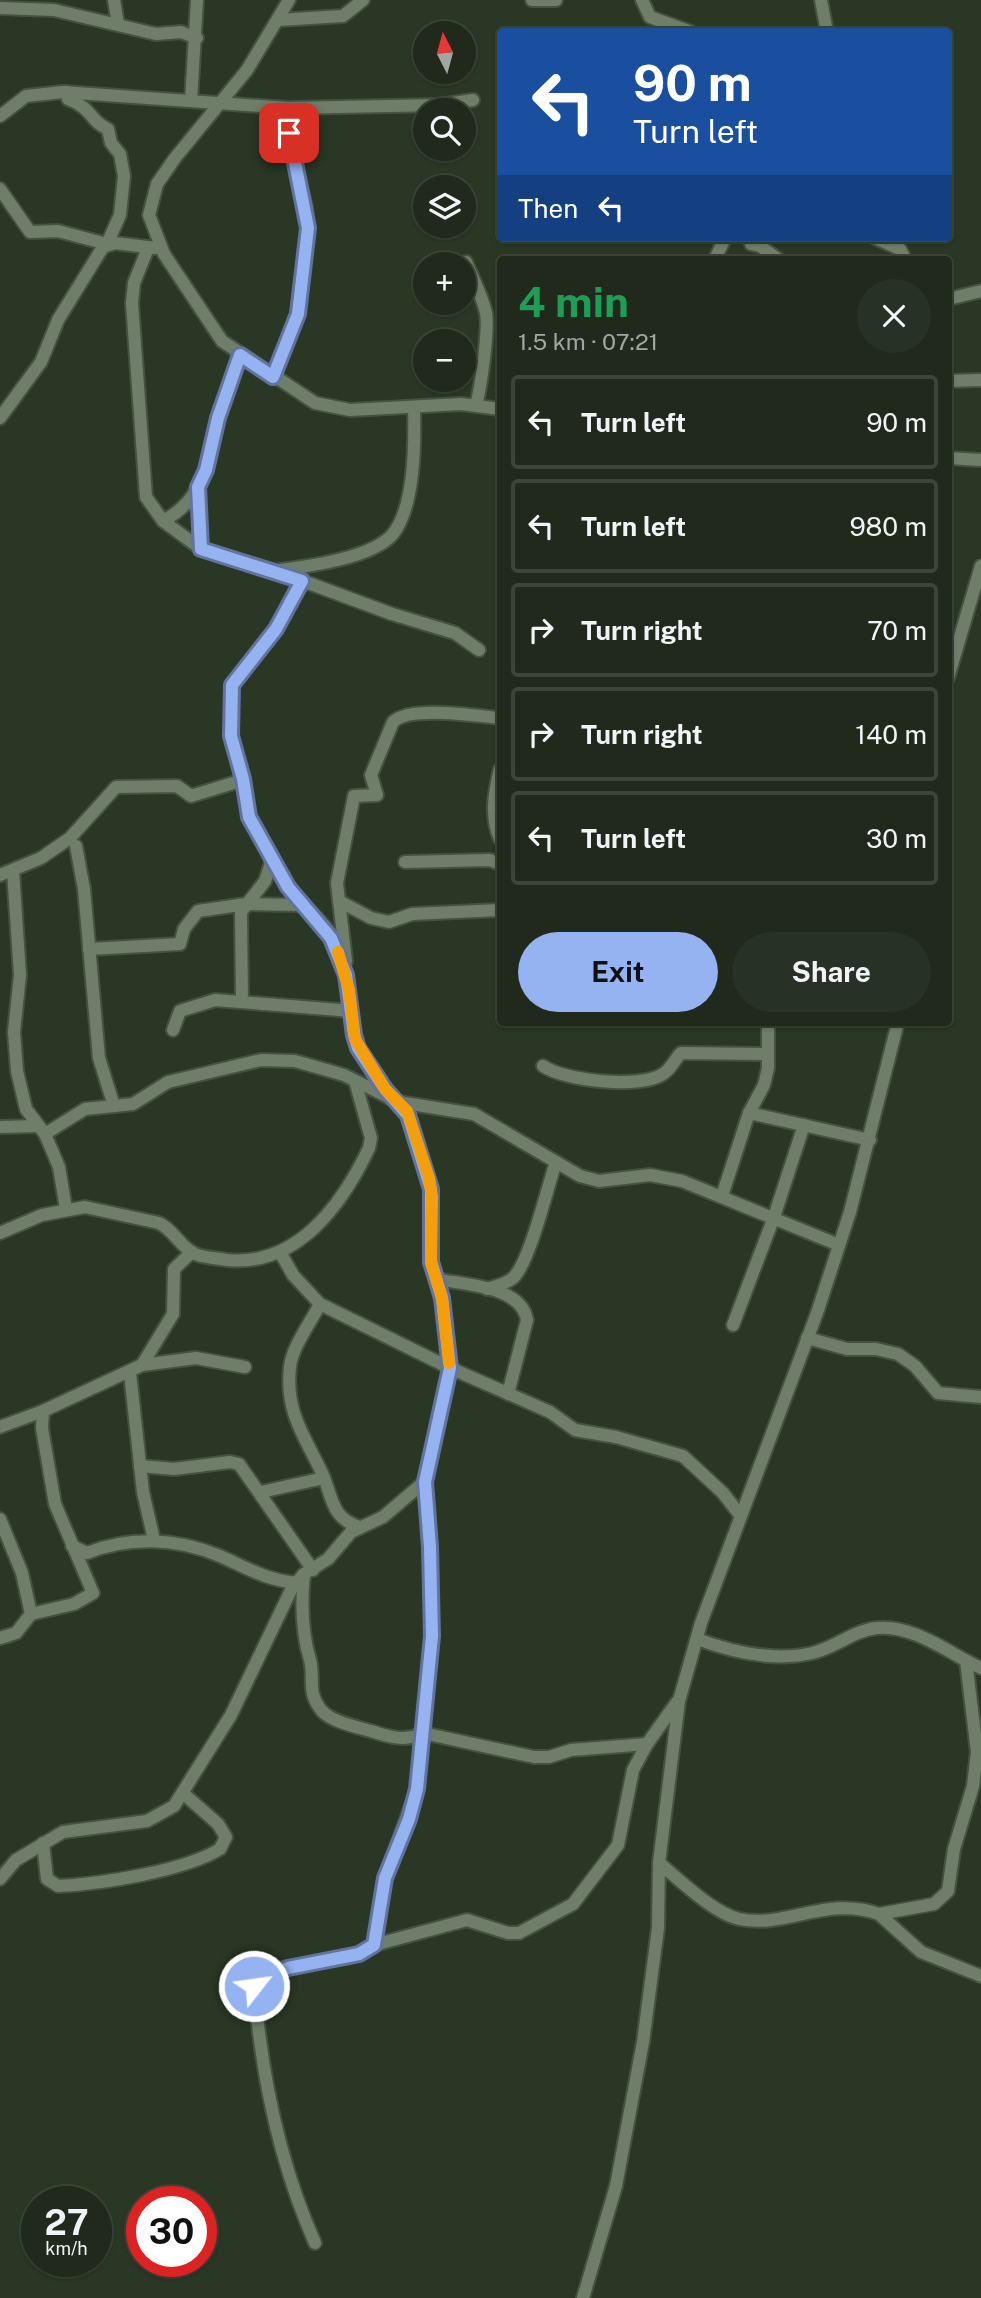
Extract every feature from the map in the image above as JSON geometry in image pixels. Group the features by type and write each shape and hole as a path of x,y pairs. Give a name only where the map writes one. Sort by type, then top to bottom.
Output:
{"street":[{"path":"114,0 118,24"},
{"path":"191,101 197,38 197,0"},
{"path":"289,0 247,70 175,158 153,193 149,215 162,249 216,334 240,355 304,398 325,407 350,410 476,405 497,408"},
{"path":"278,20 344,16 363,0"},
{"path":"532,0 556,0"},
{"path":"642,0 650,17 680,28"},
{"path":"821,0 826,28"},
{"path":"0,8 31,4 156,34 181,32 197,38"},
{"path":"0,418 41,362 58,320 80,280 107,244 120,215 124,176 121,157 111,143 108,129 97,124 85,106 68,99 67,92"},
{"path":"0,116 26,96 67,92 288,108 413,106"},
{"path":"273,377 298,314 308,228 292,152 288,108"},
{"path":"0,189 30,232 58,231 107,244 162,249"},
{"path":"884,242 900,249 904,256"},
{"path":"751,244 760,246 774,256"},
{"path":"148,248 134,283 133,318 146,497 163,522 201,549 276,571 392,614 455,633 479,650"},
{"path":"476,284 487,318 480,391 476,405"},
{"path":"952,298 981,291"},
{"path":"163,522 182,510 206,470 218,418 240,355"},
{"path":"952,381 981,380"},
{"path":"276,571 349,555 379,545 394,532 404,508 412,467 414,409"},
{"path":"952,458 981,460"},
{"path":"198,487 201,549"},
{"path":"952,664 981,566"},
{"path":"302,581 276,629 230,689 231,736 243,779 249,817 288,887 327,931 346,975"},
{"path":"374,1945 385,1878 409,1819 417,1789 433,1620 425,1482 450,1368 442,1298 431,1262 431,1189 407,1111 385,1089 358,1048 354,1035 337,883 353,800 359,794 377,795 372,774 394,721 401,716 427,714 497,718"},
{"path":"0,875 41,858 70,838 116,787 177,786 191,796 243,779"},
{"path":"497,787 493,810 497,832"},
{"path":"76,846 84,889 99,1058 114,1106"},
{"path":"405,862 490,860 497,863"},
{"path":"242,1002 241,920 246,904 265,881 271,863"},
{"path":"13,871 20,975 15,1058 26,1109 41,1130 59,1167 66,1209"},
{"path":"339,901 371,918 389,922 412,914 497,910"},
{"path":"89,949 180,944 184,929 195,912 246,904 303,905"},
{"path":"173,1030 180,1011 215,1000 352,1011"},
{"path":"722,1196 749,1113 764,1084 768,1026"},
{"path":"583,2298 616,2186 630,2124 658,1928 659,1863 679,1701 697,1639 740,1515 839,1245 870,1140 897,1026"},
{"path":"543,1066 566,1073 628,1083 660,1076 681,1054 768,1054"},
{"path":"0,1127 41,1130 89,1107 136,1103 165,1083 261,1060 312,1064 355,1080 398,1102 474,1114 580,1176 595,1181 653,1175 682,1181 839,1245"},
{"path":"0,1233 66,1209 96,1207 159,1223 192,1252 210,1258 251,1261 281,1252 303,1240 324,1219 369,1148 372,1138 355,1080"},
{"path":"749,1113 870,1140"},
{"path":"733,1325 774,1217 804,1125"},
{"path":"487,1289 509,1280 517,1272 527,1251 556,1162"},
{"path":"0,1427 43,1411 69,1396 130,1373 142,1365 173,1317 174,1269 192,1252"},
{"path":"281,1252 293,1275 320,1304 450,1368 551,1412 575,1430 609,1436 683,1456 723,1493 740,1515"},
{"path":"436,1279 487,1289 515,1300 526,1315 508,1394"},
{"path":"320,1304 292,1359 290,1387 297,1429 324,1478 337,1514 359,1527"},
{"path":"807,1338 847,1349 876,1349 898,1354 915,1366 938,1393 981,1397"},
{"path":"142,1365 195,1358 245,1367"},
{"path":"130,1373 142,1492 154,1540"},
{"path":"0,1638 16,1633 31,1614 74,1604 93,1594 55,1504 43,1428 43,1411"},
{"path":"140,1466 174,1469 230,1462 239,1464 261,1492 305,1576 303,1635 310,1660 310,1687 322,1711 333,1718 393,1738 410,1739 423,1733 543,1757 571,1750 647,1744"},
{"path":"261,1492 324,1478"},
{"path":"0,1879 8,1866 43,1843 72,1830 158,1817 184,1794 231,1715 279,1610 305,1576 359,1527 383,1517 425,1482"},
{"path":"0,1519 22,1573 31,1614"},
{"path":"71,1546 87,1553 110,1544 169,1541 219,1556 264,1578 305,1576"},
{"path":"697,1639 739,1652 773,1655 812,1653 862,1632 889,1628 923,1639 981,1668"},
{"path":"659,1863 690,1889 738,1919 766,1918 835,1907 879,1914 934,1904 948,1891 954,1849 976,1765 975,1728 966,1661"},
{"path":"315,2243 284,2164 275,2130 254,1983 288,1968 359,1954 374,1945 467,1920 516,1934 542,1924 573,1904 618,1845 633,1770 647,1744 679,1701"},
{"path":"43,1843 47,1879 58,1886 172,1868 199,1860 220,1849 226,1837 218,1824 184,1794"},
{"path":"879,1914 921,1952 981,1976"}],"slow traffic":[{"path":"338,952 346,975 358,1048 385,1089 407,1111 429,1178 432,1197 431,1266 442,1298 449,1363"}],"route":[{"path":"254,1986 257,1980 288,1968 359,1954 374,1945 385,1878 409,1819 417,1789 432,1636 429,1520 425,1482 450,1372 442,1298 431,1266 431,1189 406,1109 385,1089 358,1048 346,975 331,938 325,927 288,887 249,817 243,779 231,736 230,689 276,629 302,581 201,549 198,487 206,470 218,418 240,355 273,377 298,314 308,228 306,206 289,133"}]}
